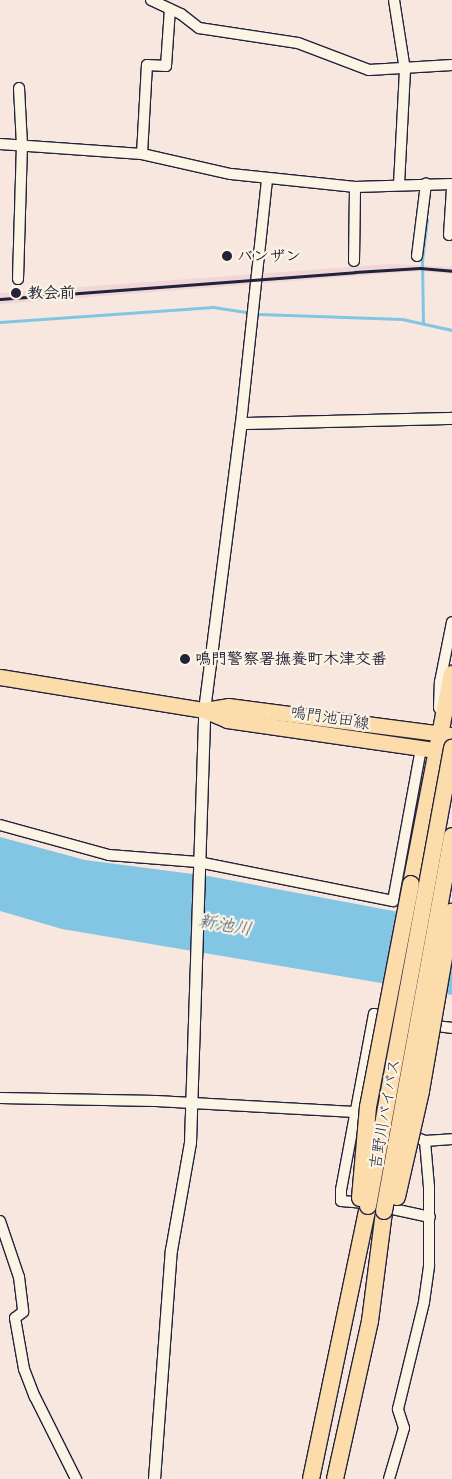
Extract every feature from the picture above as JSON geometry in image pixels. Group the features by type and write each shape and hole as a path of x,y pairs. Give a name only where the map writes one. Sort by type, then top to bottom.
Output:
{"highway":[{"path":"364,1206 368,1107 411,884 428,750 445,735 451,679"},
{"name":"吉野川バイパス","path":"311,1479 358,1253 364,1206 452,748"},
{"name":"吉野川バイパス","path":"335,1479 370,1321 452,836"},
{"path":"388,1212 421,1091 452,912"}],"main road":[{"name":"鳴門池田線","path":"0,677 204,710 227,720 452,752"},
{"name":"鳴門池田線","path":"204,710 228,706 445,735"}],"street":[{"path":"151,0 170,9 199,28 298,43 369,70 405,70 452,65"},
{"path":"394,0 405,70 399,183"},
{"path":"142,154 147,65 166,66 170,9"},
{"path":"18,279 22,145 19,88"},
{"path":"0,144 142,154 216,171 355,187 399,183 452,184"},
{"path":"154,1479 171,1250 185,1186 190,1104 204,710 241,423 267,178"},
{"path":"417,256 426,184"},
{"path":"354,262 355,187"},
{"path":"449,235 452,189"},
{"path":"241,423 452,418"},
{"path":"445,735 440,682 452,622"},
{"path":"0,825 109,855 198,866 392,901 428,750"},
{"path":"430,1217 341,1201 355,1112 374,1014 452,1028"},
{"path":"0,1098 355,1112 425,1141 452,1139"},
{"path":"389,1479 404,1428 398,1409 424,1302 430,1217 425,1141"},
{"path":"0,1221 19,1277 23,1312 15,1318 24,1369 34,1397 76,1479"}],"shaded area":[{"path":"390,264 452,267 452,274 420,271 0,304 0,293"}],"water":[{"name":"新池川","path":"0,837 85,860 208,876 452,922 452,995 62,929 0,911"}],"waterway":[{"path":"423,323 422,261 427,219"},
{"path":"0,322 213,307 259,314 402,319 452,330"}],"railway":[{"path":"0,299 355,272 420,268 452,271"}],"place":[{"name":"バンザン","path":"227,256"},
{"name":"教会前","path":"16,293"},
{"name":"鳴門警察署撫養町木津交番","path":"185,659"}]}
